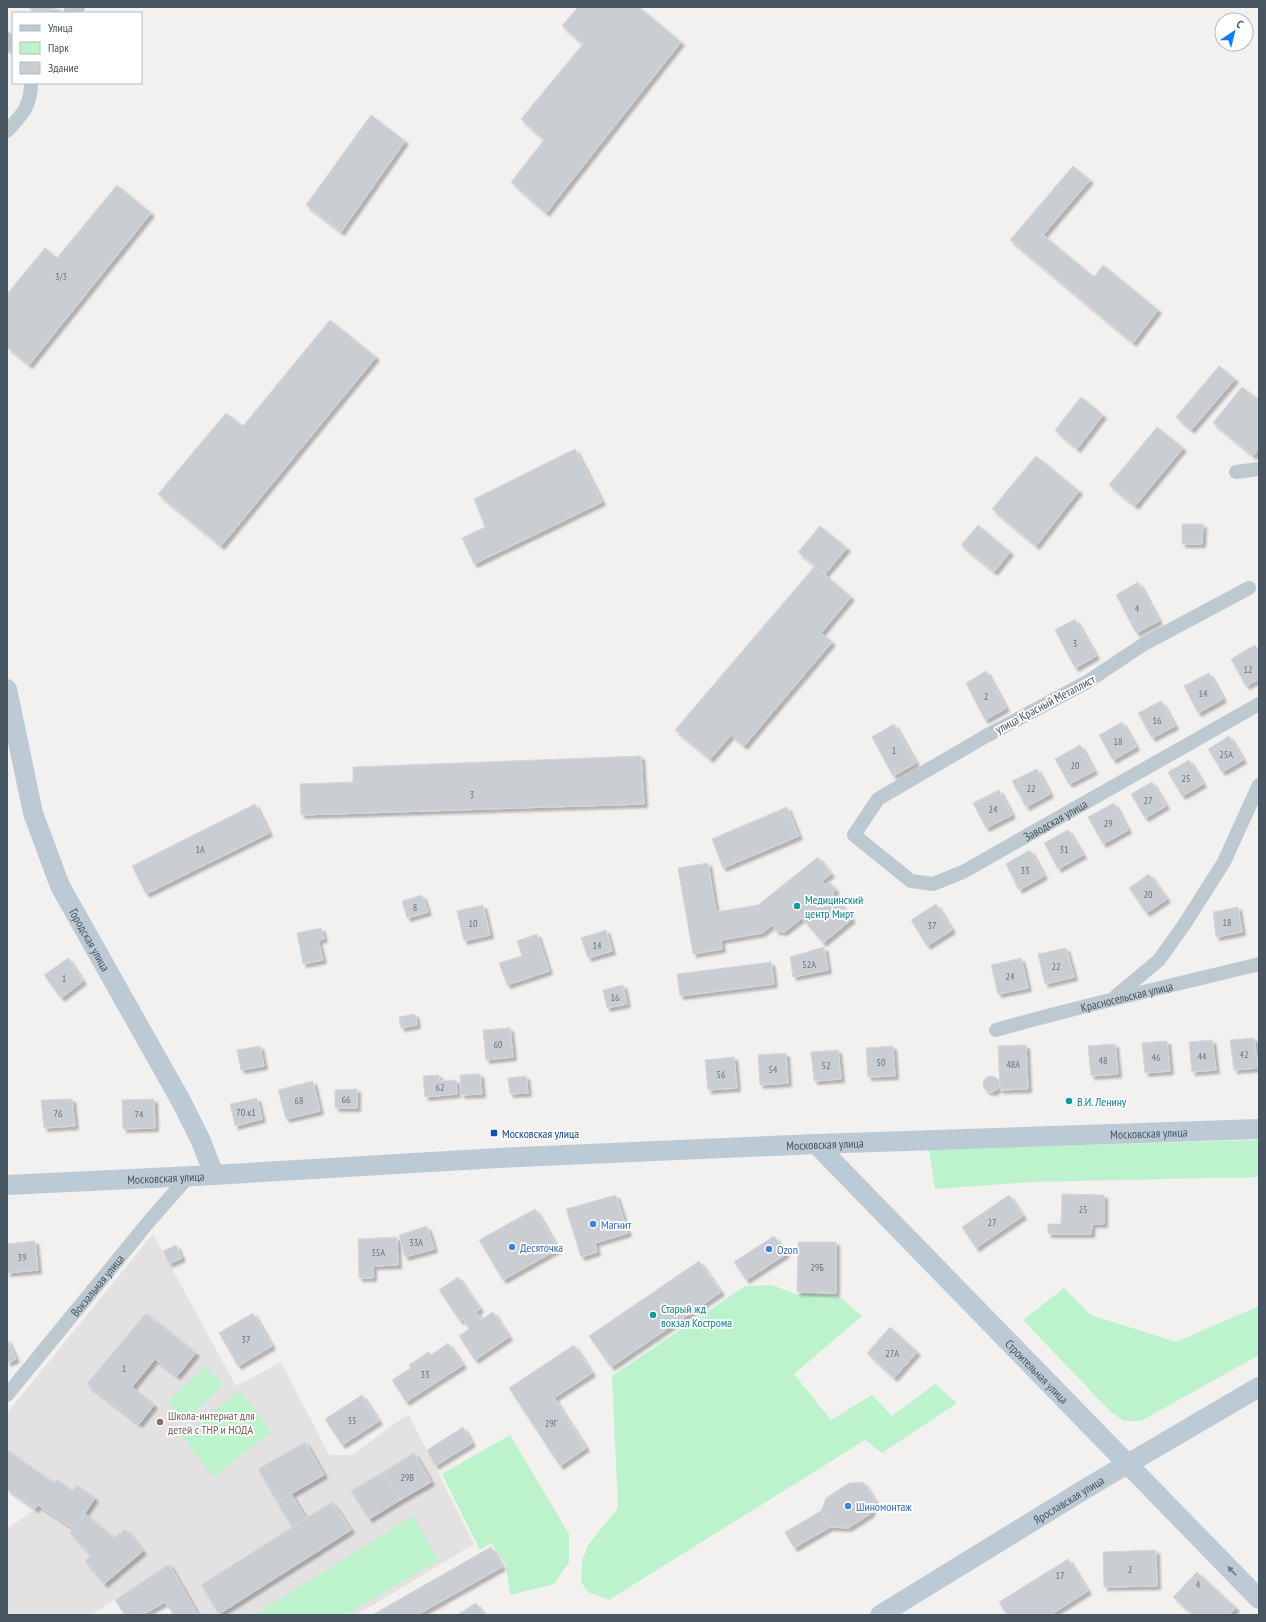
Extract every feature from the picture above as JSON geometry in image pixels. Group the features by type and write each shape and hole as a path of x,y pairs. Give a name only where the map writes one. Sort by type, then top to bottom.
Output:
{"main road":[{"name":"Городская улица","path":"7,689 33,813 60,886 181,1101 201,1141 214,1175"},
{"name":"Московская улица","path":"7,1185 214,1175 498,1158 816,1144 1259,1129"},
{"name":"Строительная улица","path":"816,1144 1259,1599"},
{"name":"Ярославская улица","path":"880,1615 1127,1464 1259,1387"}],"street":[{"path":"7,132 22,115 31,98 31,84"},
{"path":"1236,472 1259,469"},
{"name":"улица Красный Металлист","path":"854,835 878,799 986,736 1087,682 1144,644 1249,588"},
{"name":"Заводская улица","path":"854,835 911,881 933,884 963,872 1259,704"},
{"path":"1114,998 1159,960 1184,925 1224,862 1254,806 1259,785"},
{"name":"Красносельская улица","path":"996,1030 1114,998 1162,988 1259,964"},
{"name":"Вокзальная улица","path":"7,1395 151,1219 189,1176"}],"shaded area":[{"name":"Школа-интернат для детей с ТНР и НОДА","path":"153,1234 236,1386 281,1362 329,1455 352,1455 408,1414 474,1544 356,1615 198,1615 169,1564 91,1615 7,1615 7,1529 35,1509 7,1489 7,1413"}],"green space":[{"path":"1259,1140 1259,1177 1031,1182 935,1189 929,1149"},
{"path":"772,1285 795,1294 837,1295 862,1316 794,1374 831,1420 872,1395 892,1416 935,1384 957,1403 882,1453 865,1440 609,1600 588,1592 581,1582 582,1561 588,1545 618,1508 612,1376 745,1286"},
{"path":"1064,1288 1091,1315 1176,1342 1259,1306 1259,1355 1141,1421 1124,1421 1111,1412 1023,1320"},
{"path":"205,1366 223,1385 186,1420 168,1402"},
{"path":"240,1391 271,1432 213,1477 182,1436"},
{"path":"510,1435 569,1534 569,1562 554,1584 510,1595 506,1565 491,1543 480,1550 442,1474"},
{"path":"413,1516 439,1560 345,1615 254,1615"}],"building":[{"path":"29,7 57,7 50,12 32,12"},
{"path":"578,7 639,7 681,42 546,213 511,182 544,140 521,119 583,44 562,26"},
{"path":"371,115 405,141 341,232 306,205"},
{"path":"1073,166 1090,180 1043,235 1094,277 1103,265 1158,310 1133,343 1010,240"},
{"path":"117,185 151,213 29,365 7,347 7,294 45,248 57,258"},
{"path":"330,320 376,357 221,546 158,494 226,413 243,426"},
{"path":"1219,366 1235,379 1191,430 1176,417"},
{"path":"1242,387 1259,400 1259,448 1253,456 1213,423"},
{"path":"1081,397 1103,415 1077,449 1055,430"},
{"path":"1157,427 1183,448 1135,506 1109,485"},
{"path":"575,449 602,502 474,564 462,538 485,527 474,499"},
{"path":"1036,456 1079,491 1036,546 992,509"},
{"path":"1182,524 1203,524 1202,544 1182,544"},
{"path":"978,525 1010,552 994,572 961,545"},
{"path":"820,526 847,548 825,574 798,552"},
{"path":"815,566 851,597 821,633 832,642 744,746 731,735 710,759 675,730"},
{"path":"1138,582 1159,621 1136,633 1116,595"},
{"path":"1075,619 1096,656 1075,668 1055,630"},
{"path":"1255,645 1259,651 1259,679 1246,686 1231,659"},
{"path":"986,671 1006,708 985,720 966,683"},
{"path":"1209,673 1223,699 1198,713 1184,686"},
{"path":"1161,701 1175,726 1152,738 1138,713"},
{"path":"1122,722 1136,747 1113,760 1099,735"},
{"path":"894,724 916,763 893,776 872,737"},
{"path":"1229,736 1243,760 1222,772 1208,749"},
{"path":"1080,745 1094,771 1069,784 1055,759"},
{"path":"641,756 644,804 301,815 300,784 353,782 353,767"},
{"path":"1189,760 1203,784 1182,796 1168,772"},
{"path":"1037,769 1050,794 1026,807 1012,781"},
{"path":"1152,782 1166,806 1145,818 1131,794"},
{"path":"999,790 1012,815 986,828 973,803"},
{"path":"1114,803 1128,830 1103,844 1088,817"},
{"path":"255,804 269,833 146,894 132,866"},
{"path":"787,807 799,836 723,868 712,839"},
{"path":"1068,830 1083,855 1058,869 1044,843"},
{"path":"1030,850 1044,876 1019,890 1006,864"},
{"name":"Медицинский центр Мирт","path":"818,857 831,874 822,881 825,885 829,882 836,890 832,893 852,919 823,943 802,918 784,932 776,931 772,925 762,933 721,940 722,949 693,954 678,868 708,863 716,912 758,905"},
{"path":"1149,874 1167,899 1146,913 1129,888"},
{"path":"422,895 428,912 407,918 402,901"},
{"path":"936,904 952,930 927,946 911,920"},
{"path":"483,905 490,935 464,941 457,911"},
{"path":"1238,907 1242,932 1216,937 1213,912"},
{"path":"321,928 324,939 318,940 323,960 303,964 297,933"},
{"path":"606,930 612,951 588,958 581,938"},
{"path":"537,934 549,971 507,985 499,963 522,956 517,941"},
{"path":"824,947 828,970 793,977 790,957"},
{"path":"1066,948 1074,977 1045,984 1038,954"},
{"path":"68,958 83,981 61,998 44,975"},
{"path":"1021,958 1028,988 998,994 991,965"},
{"path":"771,962 774,984 680,996 677,974"},
{"path":"623,985 627,1004 607,1008 603,990"},
{"path":"415,1014 417,1025 401,1028 399,1017"},
{"path":"510,1028 513,1057 486,1060 483,1030"},
{"path":"1254,1038 1258,1068 1234,1070 1230,1040"},
{"path":"1212,1040 1216,1070 1192,1072 1189,1042"},
{"path":"1167,1041 1170,1071 1145,1073 1142,1043"},
{"path":"1115,1044 1118,1074 1091,1076 1088,1046"},
{"path":"1026,1045 1028,1089 1000,1090 998,1046"},
{"path":"260,1046 264,1066 241,1070 237,1050"},
{"path":"893,1046 895,1076 868,1077 866,1048"},
{"path":"838,1050 841,1079 814,1081 811,1052"},
{"path":"786,1053 788,1083 760,1085 758,1055"},
{"path":"734,1057 737,1088 708,1090 705,1060"},
{"path":"480,1074 482,1094 461,1095 460,1075"},
{"path":"439,1075 439,1081 456,1080 457,1094 425,1097 423,1076"},
{"path":"526,1076 528,1093 510,1094 508,1078"},
{"path":"988,1076 994,1076 999,1081 997,1090 994,1092 988,1092 983,1087 983,1081"},
{"path":"313,1081 320,1111 286,1119 278,1090"},
{"path":"357,1089 357,1108 335,1108 335,1090"},
{"path":"257,1098 262,1119 235,1126 230,1104"},
{"path":"72,1099 75,1126 44,1128 41,1100"},
{"path":"154,1099 155,1128 123,1129 122,1100"},
{"path":"1062,1194 1104,1195 1104,1224 1092,1224 1091,1234 1048,1234 1048,1224 1061,1224"},
{"path":"616,1195 628,1233 595,1243 597,1252 581,1257 566,1209"},
{"path":"1009,1195 1023,1216 976,1248 962,1227"},
{"path":"535,1209 558,1249 503,1280 479,1240"},
{"path":"427,1226 434,1249 405,1257 399,1235"},
{"path":"774,1236 786,1254 746,1280 734,1262"},
{"path":"397,1237 398,1265 373,1266 373,1278 359,1278 358,1239"},
{"path":"35,1241 38,1270 7,1273 7,1244"},
{"path":"798,1242 836,1242 836,1293 797,1292"},
{"path":"176,1245 182,1258 169,1264 163,1251"},
{"name":"Старый жд вокзал Кострома","path":"699,1261 721,1292 611,1367 589,1336"},
{"path":"458,1277 480,1309 476,1312 481,1320 493,1312 509,1337 475,1360 459,1336 469,1329 463,1319 460,1321 439,1290"},
{"path":"146,1313 196,1353 177,1376 155,1359 132,1387 154,1405 139,1424 87,1384"},
{"path":"253,1313 272,1346 238,1366 219,1333"},
{"path":"890,1327 917,1352 894,1378 867,1353"},
{"path":"7,1339 16,1359 7,1363"},
{"path":"448,1343 463,1365 406,1402 392,1380 411,1368 409,1365 428,1352 431,1355"},
{"path":"574,1345 592,1373 554,1398 586,1448 560,1466 509,1388"},
{"path":"362,1395 379,1421 342,1445 325,1419"},
{"path":"463,1427 472,1443 435,1466 427,1450"},
{"path":"305,1442 324,1475 277,1502 258,1469"},
{"path":"7,1450 54,1483 56,1479 73,1491 77,1485 95,1498 74,1529 38,1505 35,1509 7,1489"},
{"path":"414,1453 431,1482 400,1500 383,1472"},
{"path":"383,1472 400,1500 369,1519 351,1491"},
{"name":"Шиномонтаж","path":"863,1482 875,1501 870,1514 848,1528 830,1527 821,1511 826,1498 849,1483"},
{"path":"291,1494 306,1519 292,1527 277,1502"},
{"path":"332,1502 351,1530 219,1614 201,1585"},
{"path":"821,1511 830,1527 794,1548 785,1532"},
{"path":"85,1514 114,1538 125,1529 143,1551 104,1584 85,1561 91,1555 70,1533"},
{"path":"491,1547 502,1567 417,1615 372,1615"},
{"path":"1156,1550 1157,1586 1104,1587 1103,1552"},
{"path":"1068,1559 1088,1591 1050,1615 1007,1615 999,1602"},
{"path":"169,1564 198,1615 171,1615 173,1613 165,1602 142,1615 125,1615 115,1600"},
{"path":"1197,1572 1236,1608 1229,1615 1193,1615 1173,1597"},
{"path":"476,1603 484,1615 457,1615"}],"place":[{"name":"Медицинский центр Мирт","path":"797,906"},
{"name":"В.И. Ленину","path":"1069,1101"},
{"name":"Московская улица","path":"494,1133"},
{"name":"Магнит","path":"593,1224"},
{"name":"Десяточка","path":"512,1247"},
{"name":"Ozon","path":"769,1249"},
{"name":"Старый жд вокзал Кострома","path":"653,1315"},
{"name":"Школа-интернат для детей с ТНР и НОДА","path":"160,1422"},
{"name":"Шиномонтаж","path":"848,1506"}]}
